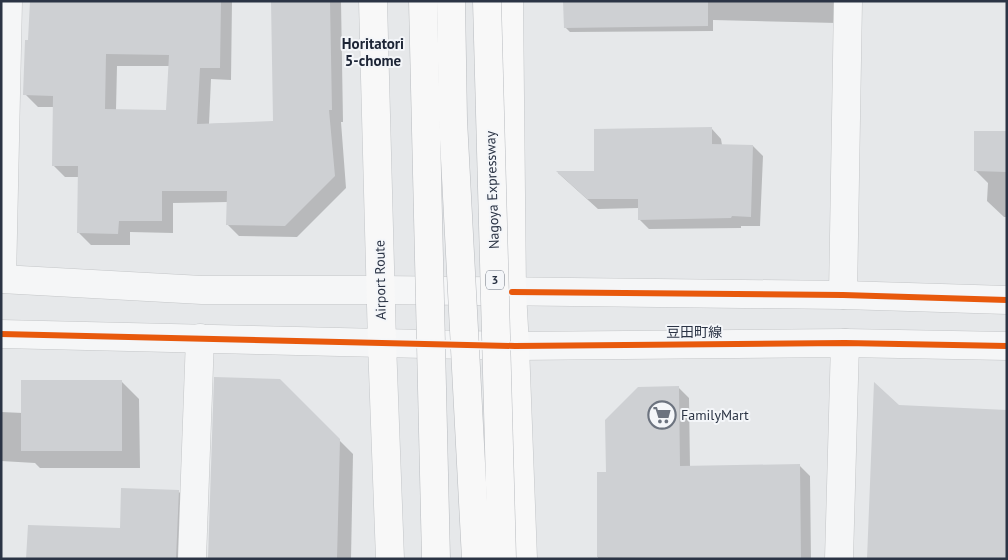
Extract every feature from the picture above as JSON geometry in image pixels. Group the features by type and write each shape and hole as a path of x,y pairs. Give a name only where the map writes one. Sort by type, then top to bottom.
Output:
{"main road":[{"name":"Airport Route","path":"373,1 390,559"},
{"path":"423,1 436,559"},
{"path":"450,1 453,120 476,559"},
{"name":"Nagoya Expressway","path":"487,1 502,559"},
{"path":"509,1 512,292 516,346 523,559"}],"street":[{"path":"8,1 2,279 202,290 844,295 1007,300"},
{"path":"844,295 848,1"},
{"name":"豆田町線","path":"1,334 516,346 845,343 1007,346"},
{"path":"192,559 200,338"},
{"path":"839,559 845,343"}],"building":[{"path":"30,1 221,1 220,68 200,68 197,124 273,121 271,1 330,1 332,110 329,110 335,176 285,226 226,225 227,191 162,191 162,221 119,221 118,234 77,233 78,166 52,166 53,96 23,95 25,40 28,40","holes":["106,54 169,55 166,110 105,109"]},
{"path":"563,1 708,1 708,26 564,28"},
{"path":"712,127 712,144 753,145 751,217 732,216 731,218 638,220 638,199 587,199 556,171 594,171 594,129"},
{"path":"974,131 1007,131 1007,172 974,171"},
{"path":"214,377 280,379 340,439 337,559 208,559"},
{"path":"21,380 122,380 122,451 21,451"},
{"path":"874,382 899,405 1007,410 1007,559 867,559"},
{"path":"679,386 680,466 800,464 801,559 597,557 597,472 606,472 605,420 638,387"},
{"path":"121,488 179,490 176,559 26,559 28,525 120,528"}],"cycle path":[{"path":"512,292 843,295 1007,300"},
{"path":"1,334 515,346 845,343 1007,346"}],"place":[{"name":"FamilyMart","path":"662,415"}],"district":[{"name":"Horitatori 5-chome","path":"373,52"}]}
